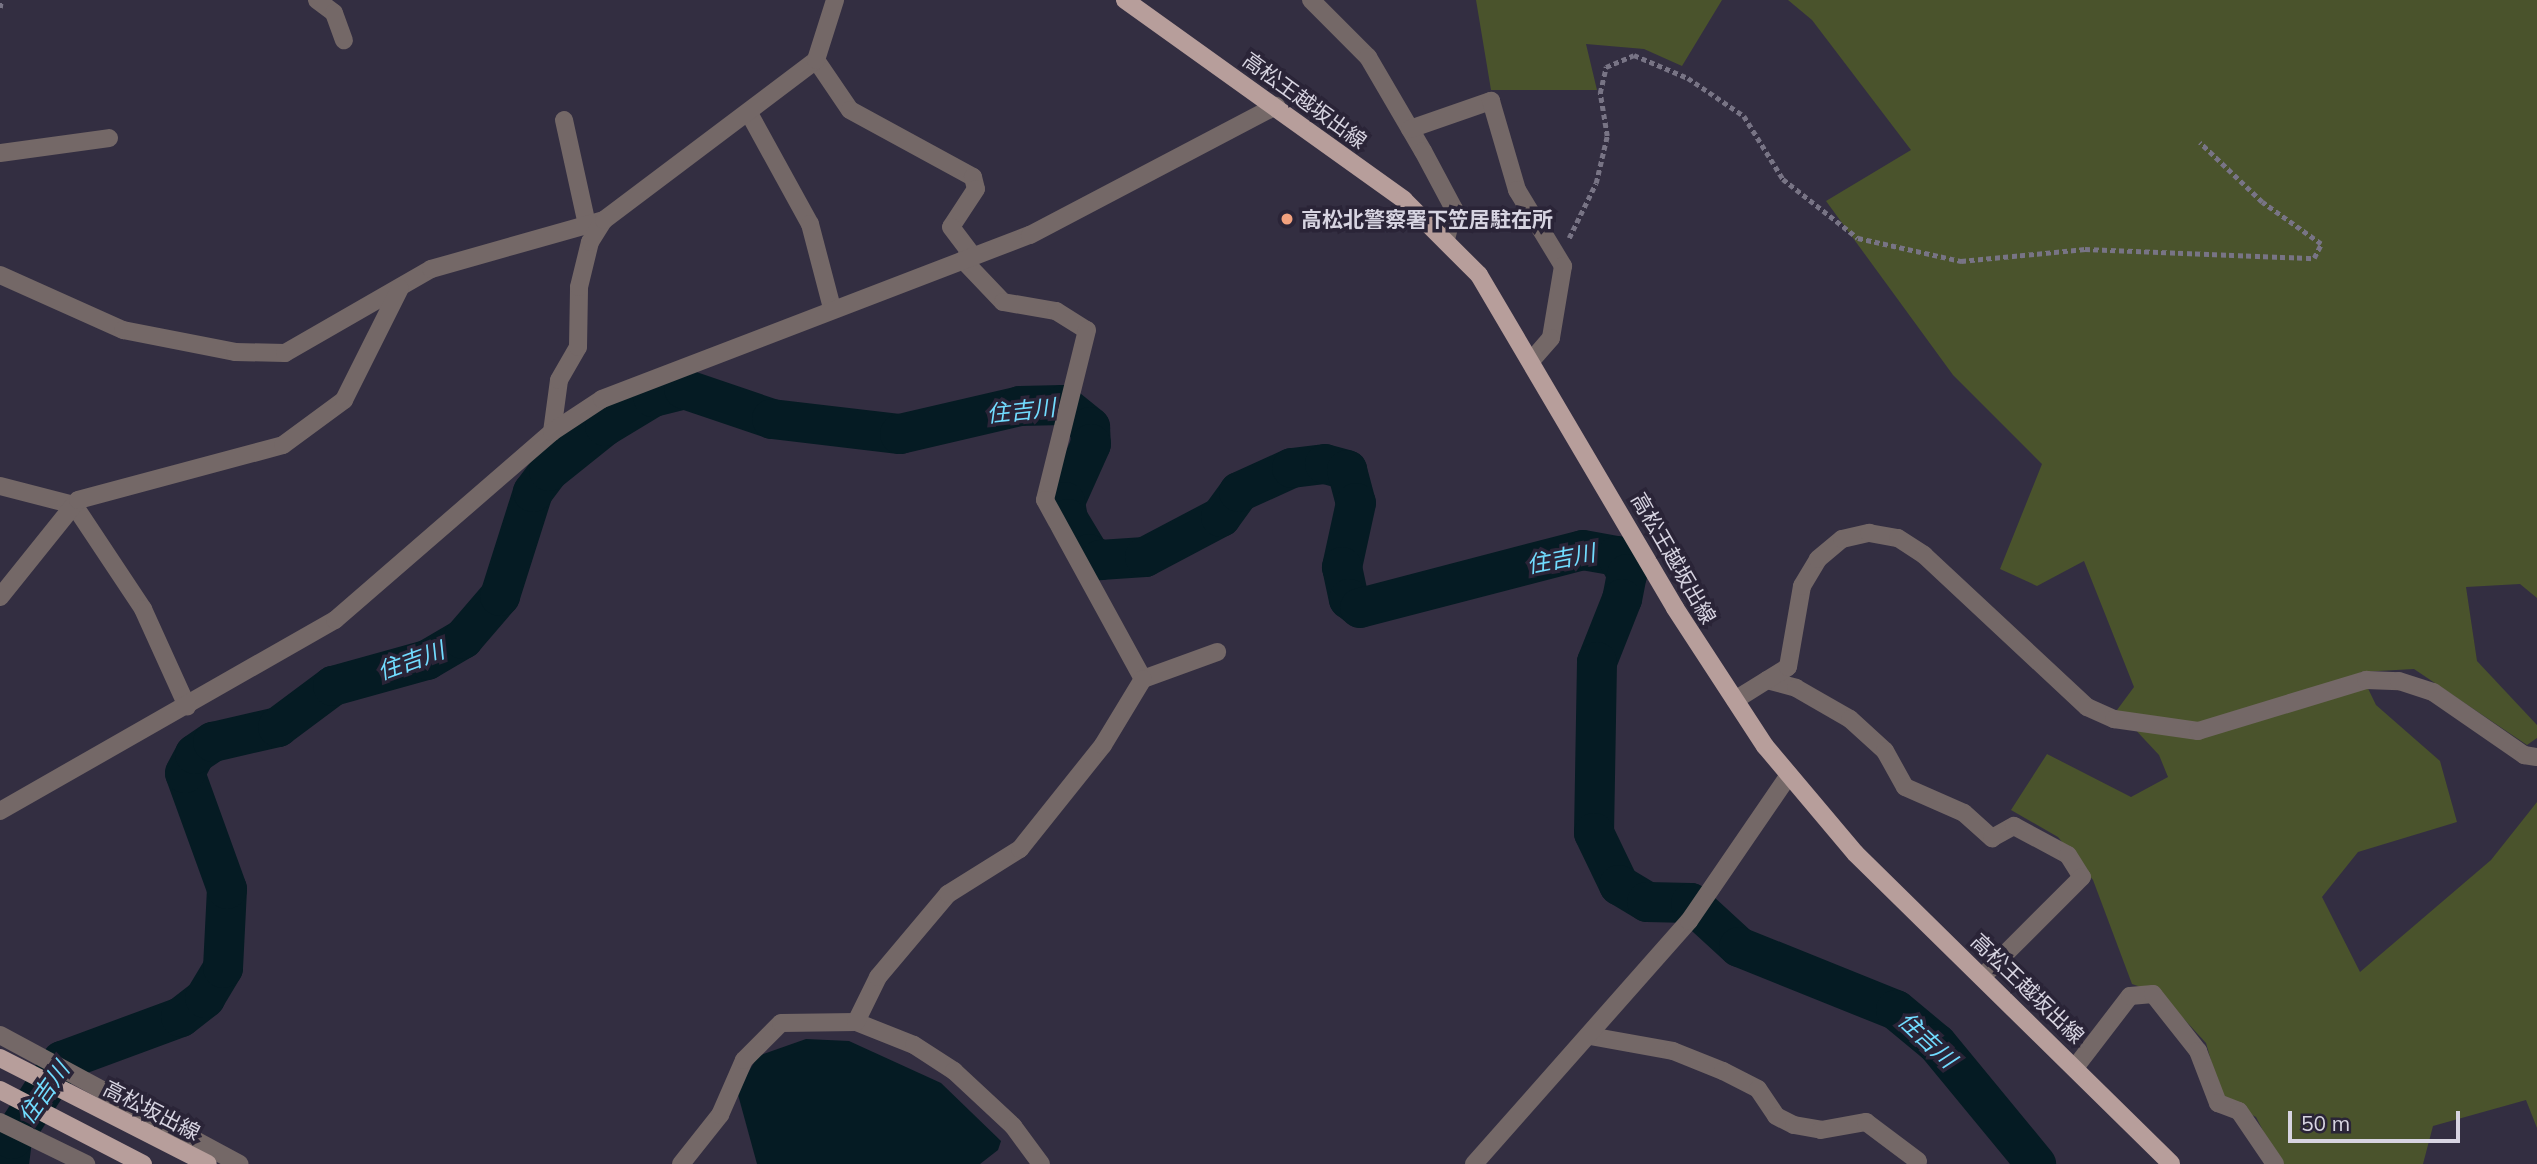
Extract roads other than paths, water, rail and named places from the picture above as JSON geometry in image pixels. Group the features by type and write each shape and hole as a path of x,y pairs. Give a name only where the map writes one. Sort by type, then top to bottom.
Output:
{"main road":[{"name":"高松王越坂出線","path":"1125,0 1404,200 1447,239 1479,275 1534,359 1675,608 1735,700 1789,775 1855,853 2077,1065 2171,1164"},
{"name":"高松坂出線","path":"0,1058 208,1164"},
{"path":"0,1090 143,1164"}],"street":[{"path":"317,0 334,13 344,40"},
{"path":"0,275 123,330 235,352 285,353 430,269 596,222 662,171 750,115 816,60 835,0"},
{"path":"1311,0 1368,57 1410,128 1454,209 1447,239"},
{"path":"816,60 850,110 973,177 976,190 951,227 968,258 1003,302 1055,311 1087,330 1045,500 1143,679"},
{"path":"1410,128 1491,101 1517,190 1563,266 1551,338 1534,359"},
{"path":"0,811 187,706 372,593 552,432 642,380 968,258 1111,196 1276,106"},
{"path":"750,115 810,224 832,308"},
{"path":"552,432 559,380 578,347 579,287 596,222 564,120"},
{"path":"0,153 110,138"},
{"path":"0,597 74,505 100,491 283,445 344,400 400,288"},
{"path":"0,486 74,505 143,609 187,706"},
{"path":"1735,700 1788,667 1795,652 1802,586 1818,559 1842,540 1869,533 1898,538 1924,555 2087,707 2114,719 2153,729 2198,730 2366,680 2399,681 2433,692 2524,755 2537,757"},
{"path":"856,1022 878,977 948,894 1020,849 1103,745 1143,679 1217,652"},
{"path":"1767,680 1796,688 1850,719 1885,751 1905,787 1964,813 1992,838 2014,826 2068,855 2081,877 1983,976"},
{"path":"1474,1164 1590,1037 1689,921 1789,775"},
{"path":"2077,1065 2130,996 2152,994 2198,1051 2218,1103 2239,1111 2275,1164"},
{"path":"681,1164 720,1115 744,1060 781,1023 856,1022 914,1045 954,1071 1013,1126 1041,1164"},
{"path":"0,1035 240,1164"},
{"path":"1590,1037 1674,1051 1723,1071 1758,1089 1776,1116 1794,1125 1821,1130 1866,1122 1918,1161"},
{"path":"0,1122 86,1164"}],"water":[{"path":"806,1039 849,1041 941,1083 1001,1141 998,1150 980,1164 757,1164 737,1091 758,1056"}],"waterway":[{"name":"住吉川","path":"9,1164 12,1139 62,1061 181,1017 205,998 223,968 227,889 185,773 195,754 213,742 278,727 333,686 427,660 463,639 500,596 533,492 549,471 605,426 653,397 684,389 772,419 900,434 1020,406 1063,405 1090,427 1091,444 1065,502 1068,519 1089,554 1100,560 1145,557 1221,517 1239,492 1292,468 1325,464 1347,470 1356,503 1342,567 1349,599 1360,608 1583,550 1617,556 1627,574 1622,599 1597,662 1594,833 1619,885 1647,902 1691,903 1739,947 1896,1010 1937,1044 2036,1164"}],"place":[{"name":"高松北警察署下笠居駐在所","path":"1287,219"}]}
